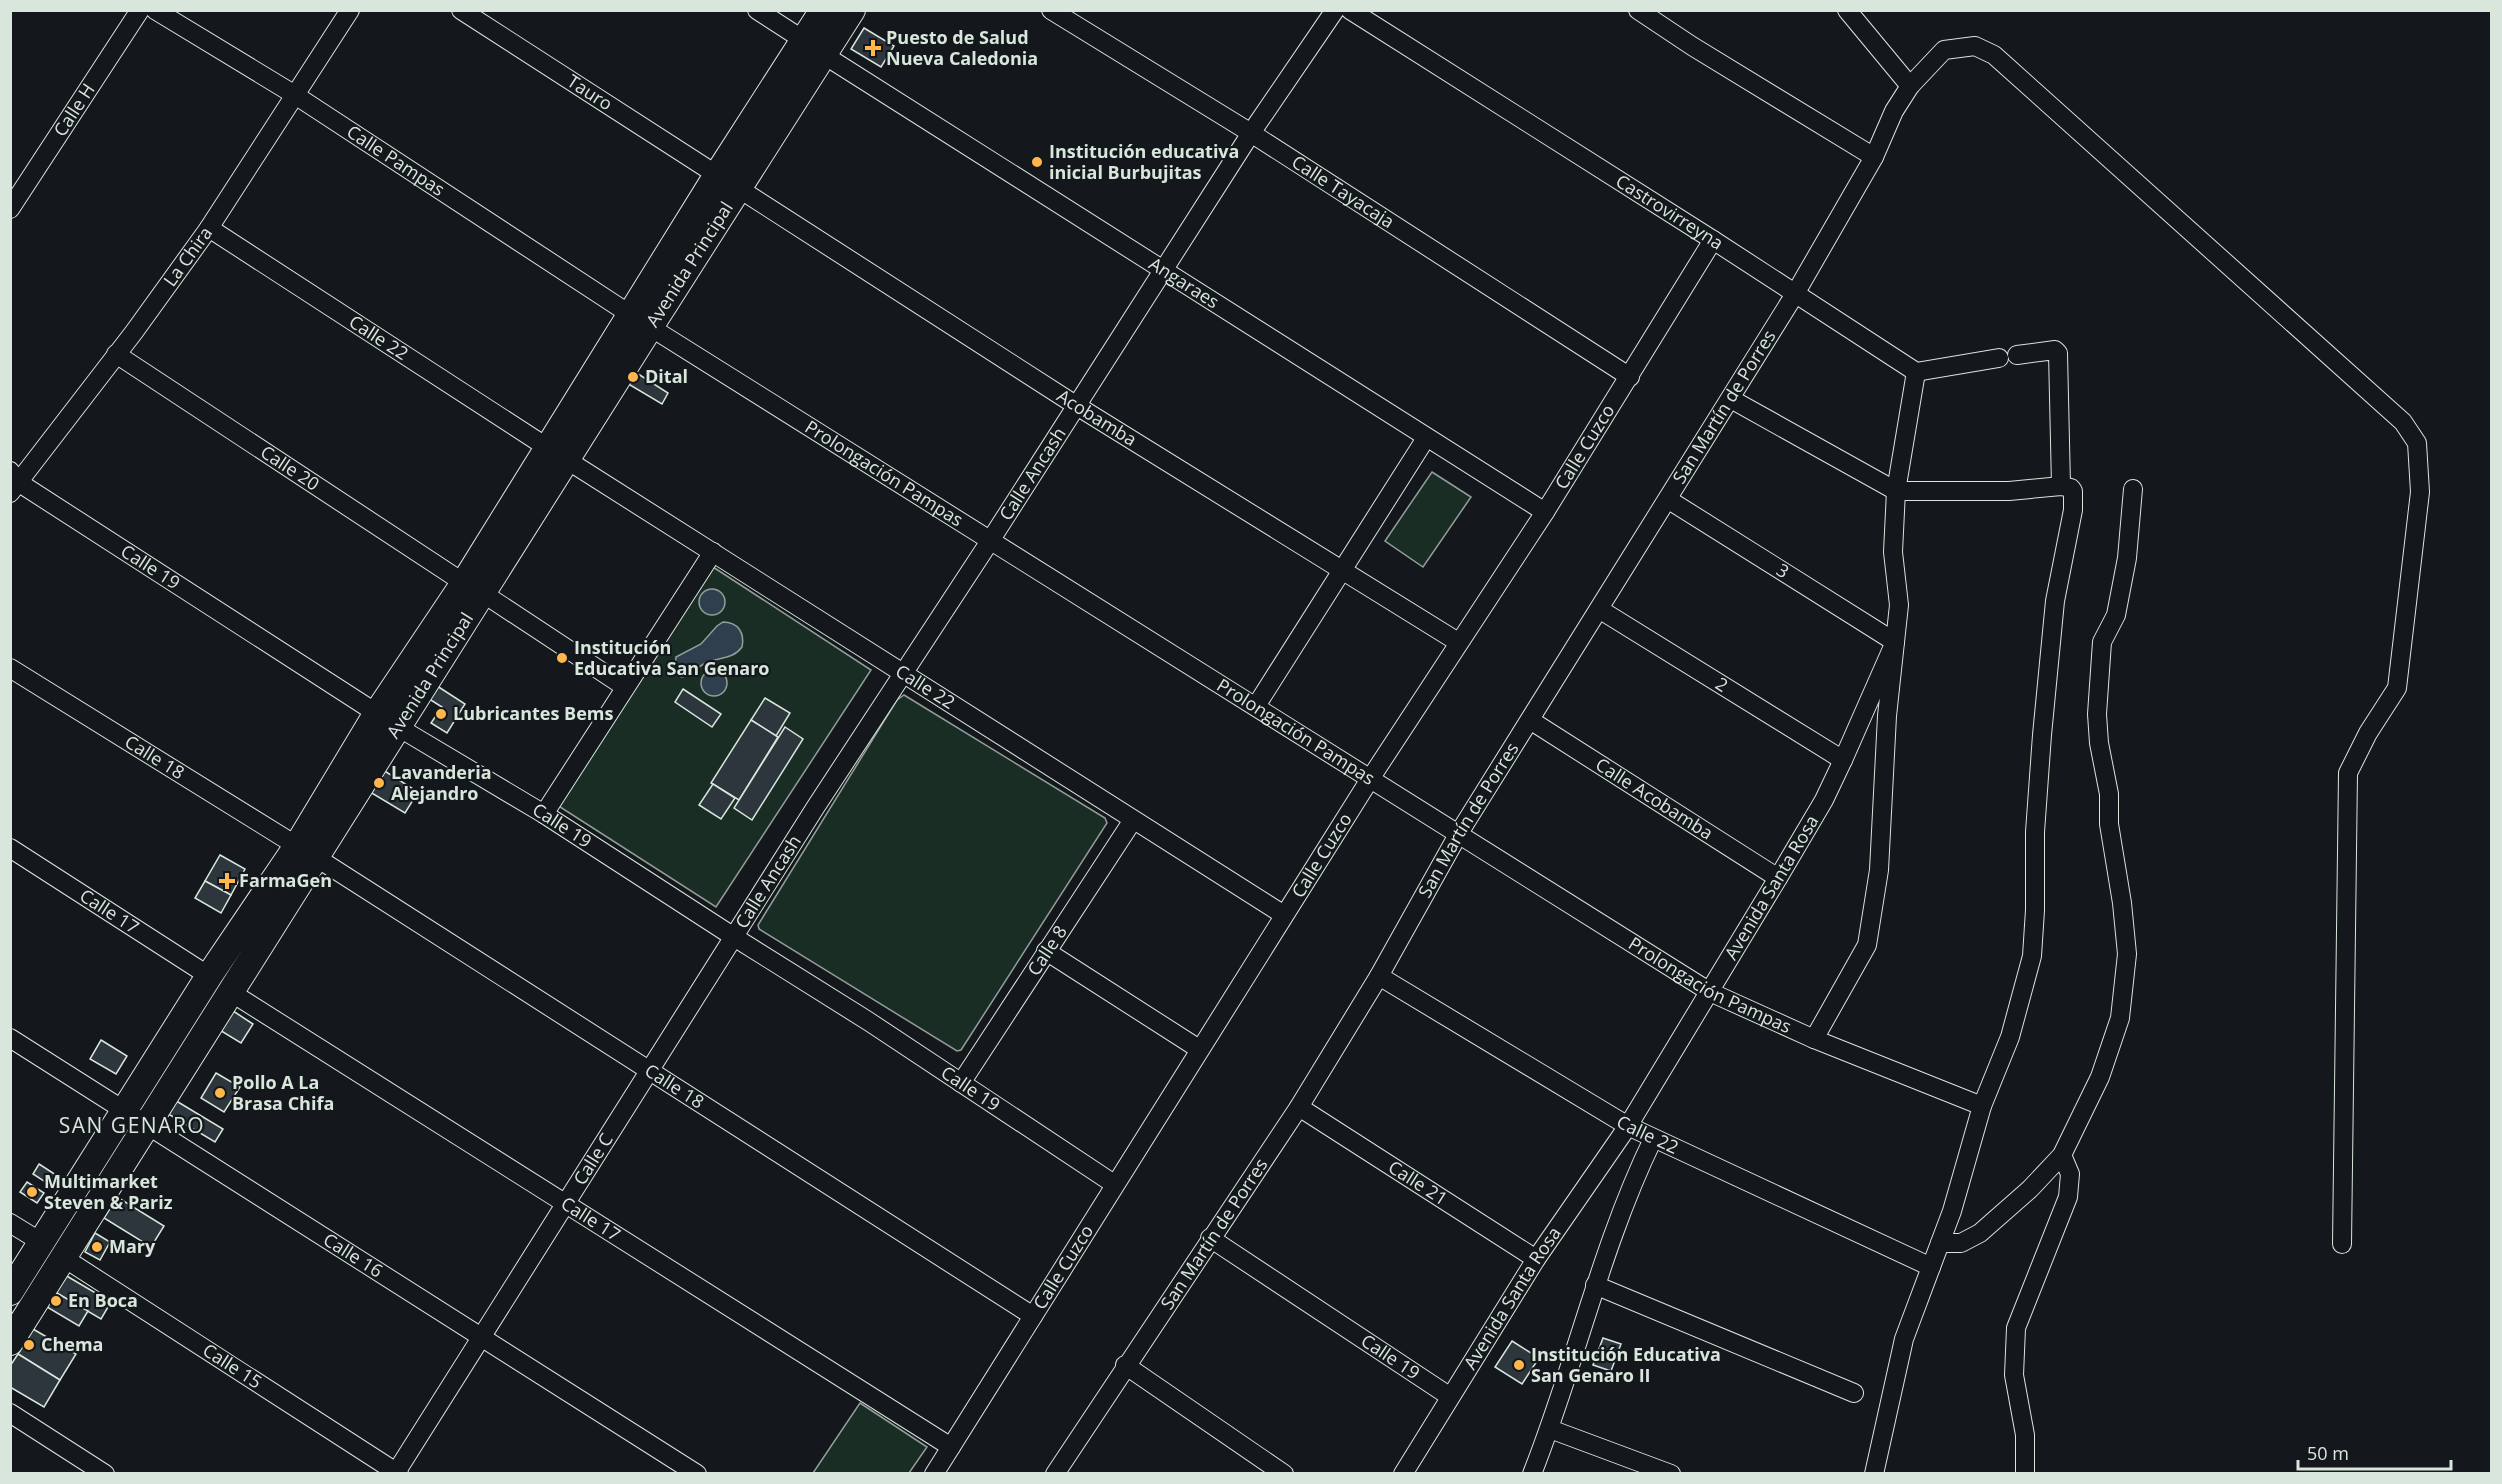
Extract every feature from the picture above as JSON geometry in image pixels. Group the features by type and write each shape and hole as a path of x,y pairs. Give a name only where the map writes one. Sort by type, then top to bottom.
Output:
{"street":[{"name":"Calle H","path":"10,209 141,10"},
{"name":"Calle Pampas","path":"155,10 294,95 641,321"},
{"name":"La Chira","path":"13,482 116,354 209,228 350,10"},
{"name":"Tauro","path":"461,10 728,181"},
{"name":"Angaraes","path":"757,10 1163,271 1545,512"},
{"name":"Avenida Principal","path":"814,48 823,10"},
{"name":"Avenida Principal","path":"10,1292 209,976 307,852 398,727 474,589 728,181 814,48 852,10"},
{"name":"Calle Tayacaja","path":"1051,10 1251,132 1630,377"},
{"name":"Calle Ancash","path":"734,937 1251,132 1335,10"},
{"name":"Castrovirreyna","path":"1350,10 1713,240 1916,372"},
{"path":"1638,10 1873,159"},
{"path":"1847,10 1910,86"},
{"name":"San Martín de Porres","path":"1055,1473 1299,1107 1379,976 1459,834 1796,294 1873,159 1894,111 1910,86 1944,50 1976,46 1994,55 2403,422 2417,443 2420,492 2397,688 2368,733 2348,773 2342,1244"},
{"name":"Acobamba","path":"728,181 1077,406 1458,642"},
{"name":"Calle 22","path":"209,228 902,675 1284,915"},
{"name":"Calle Cuzco","path":"934,1473 1370,779 1545,512 1713,240"},
{"name":"Prolongación Pampas","path":"641,321 1710,992 1814,1039 1982,1106"},
{"path":"1916,372 2055,350 2058,353 2061,486"},
{"name":"Calle 20","path":"116,354 625,687"},
{"name":"Avenida Santa Rosa","path":"1403,1473 1536,1259 1628,1126 1824,800 1895,642 1899,605 1893,552 1896,491 1916,372"},
{"path":"1731,399 1896,491 2009,491 2061,486 2071,488 2073,491 2073,510 2055,601 2042,735 2035,832 2035,910 2032,956 2010,1037 1982,1106 1952,1211 1904,1339 1874,1473"},
{"path":"1256,706 1426,438"},
{"name":"Calle 19","path":"13,482 398,727 544,814 868,1021 1114,1184"},
{"path":"1940,1243 1961,1243 1980,1233 2030,1189 2062,1155 2109,1054 2120,1018 2126,967 2122,903 2109,824 2109,794 2099,743 2097,714 2102,642 2116,615 2127,558 2133,489"},
{"name":"3","path":"1669,500 1895,642"},
{"path":"544,814 713,552"},
{"name":"Avenida Principal","path":"10,1342 232,993 377,713 474,589"},
{"name":"2","path":"1599,609 1843,759"},
{"path":"1814,1039 1867,945 1879,870 1887,716 1895,642"},
{"name":"Calle 18","path":"10,668 307,852 1033,1316"},
{"name":"Calle Acobamba","path":"1530,720 1778,878"},
{"name":"Calle 8","path":"961,1083 1133,819"},
{"name":"Calle 17","path":"10,849 209,976"},
{"name":"Calle C","path":"397,1473 481,1336 734,937"},
{"path":"1046,951 1200,1049"},
{"name":"Calle 22","path":"1379,976 1628,1126 1931,1266"},
{"name":"Calle 17","path":"232,993 951,1447"},
{"name":"Calle 16","path":"10,1038 697,1473"},
{"name":"Calle 21","path":"1299,1107 1536,1259"},
{"path":"1533,1473 1550,1429 1595,1285 1653,1138"},
{"path":"2025,1473 2025,1435 2014,1375 2016,1328 2068,1197 2070,1174 2062,1155"},
{"path":"10,1223 41,1242"},
{"name":"Calle 19","path":"1210,1238 1449,1396"},
{"name":"Calle 15","path":"64,1258 397,1473"},
{"path":"1595,1285 1854,1393"},
{"path":"1125,1365 1284,1473"},
{"path":"10,1413 105,1473"},
{"path":"1550,1429 1671,1473"}],"green space":[{"path":"1432,472 1471,497 1423,567 1385,541"},
{"path":"713,567 871,670 716,907 557,805"},
{"path":"904,695 1105,818 1107,823 961,1050 957,1051 759,929 758,925 897,700"},
{"path":"860,1403 927,1447 909,1473 813,1473"}],"water":[{"path":"712,589 721,593 725,602 721,611 712,615 703,611 699,602 703,593"},
{"path":"723,622 733,624 739,629 742,647 734,654 707,662 690,675 681,677 675,668 676,657 701,644"},
{"path":"714,670 723,674 727,683 723,692 714,696 705,692 701,683 705,674"}],"building":[{"name":"Puesto de Salud Nueva Caledonia","path":"864,28 894,46 881,67 851,49"},
{"path":"632,370 668,393 662,404 625,382"},
{"path":"434,684 465,704 447,733 431,723 442,707 426,697"},
{"path":"683,689 721,714 712,727 675,702"},
{"path":"765,698 790,713 776,736 751,720"},
{"path":"751,720 778,737 739,800 711,783"},
{"path":"785,727 803,739 752,820 734,808"},
{"path":"383,770 418,792 405,813 370,792"},
{"path":"713,784 735,798 721,819 699,805"},
{"path":"220,855 245,869 231,895 205,881"},
{"path":"205,881 231,895 221,913 195,898"},
{"path":"230,1009 253,1024 241,1043 218,1029"},
{"path":"101,1040 127,1056 116,1074 90,1059"},
{"name":"Pollo A La Brasa Chifa","path":"216,1073 240,1087 224,1112 201,1098"},
{"path":"173,1099 223,1129 215,1142 165,1112"},
{"path":"39,1164 56,1175 50,1185 33,1174"},
{"name":"Multimarket Steven & Pariz","path":"27,1182 44,1193 37,1203 20,1192"},
{"path":"117,1197 164,1226 151,1247 104,1218"},
{"name":"Mary","path":"95,1233 110,1242 100,1260 85,1252"},
{"path":"65,1275 111,1302 101,1319 55,1292"},
{"path":"55,1292 88,1311 79,1326 47,1307"},
{"path":"33,1329 76,1354 60,1380 18,1354"},
{"path":"1603,1338 1621,1344 1611,1371 1593,1365"},
{"path":"1512,1341 1539,1358 1522,1384 1495,1367"},
{"path":"18,1354 60,1380 44,1407 10,1387 10,1366"}],"place":[{"name":"Puesto de Salud Nueva Caledonia","path":"873,48"},
{"name":"Institución educativa inicial Burbujitas","path":"1037,162"},
{"name":"Dital","path":"633,377"},
{"name":"Institución Educativa San Genaro","path":"562,658"},
{"name":"Lubricantes Bems","path":"441,714"},
{"name":"Lavanderia Alejandro","path":"379,783"},
{"name":"FarmaGen","path":"227,881"},
{"name":"Pollo A La Brasa Chifa","path":"220,1093"},
{"name":"Multimarket Steven & Pariz","path":"32,1192"},
{"name":"Mary","path":"97,1247"},
{"name":"En Boca","path":"56,1301"},
{"name":"Chema","path":"29,1345"},
{"name":"Institución Educativa San Genaro II","path":"1519,1365"}],"district":[{"name":"SAN GENARO","path":"132,1126"}]}
